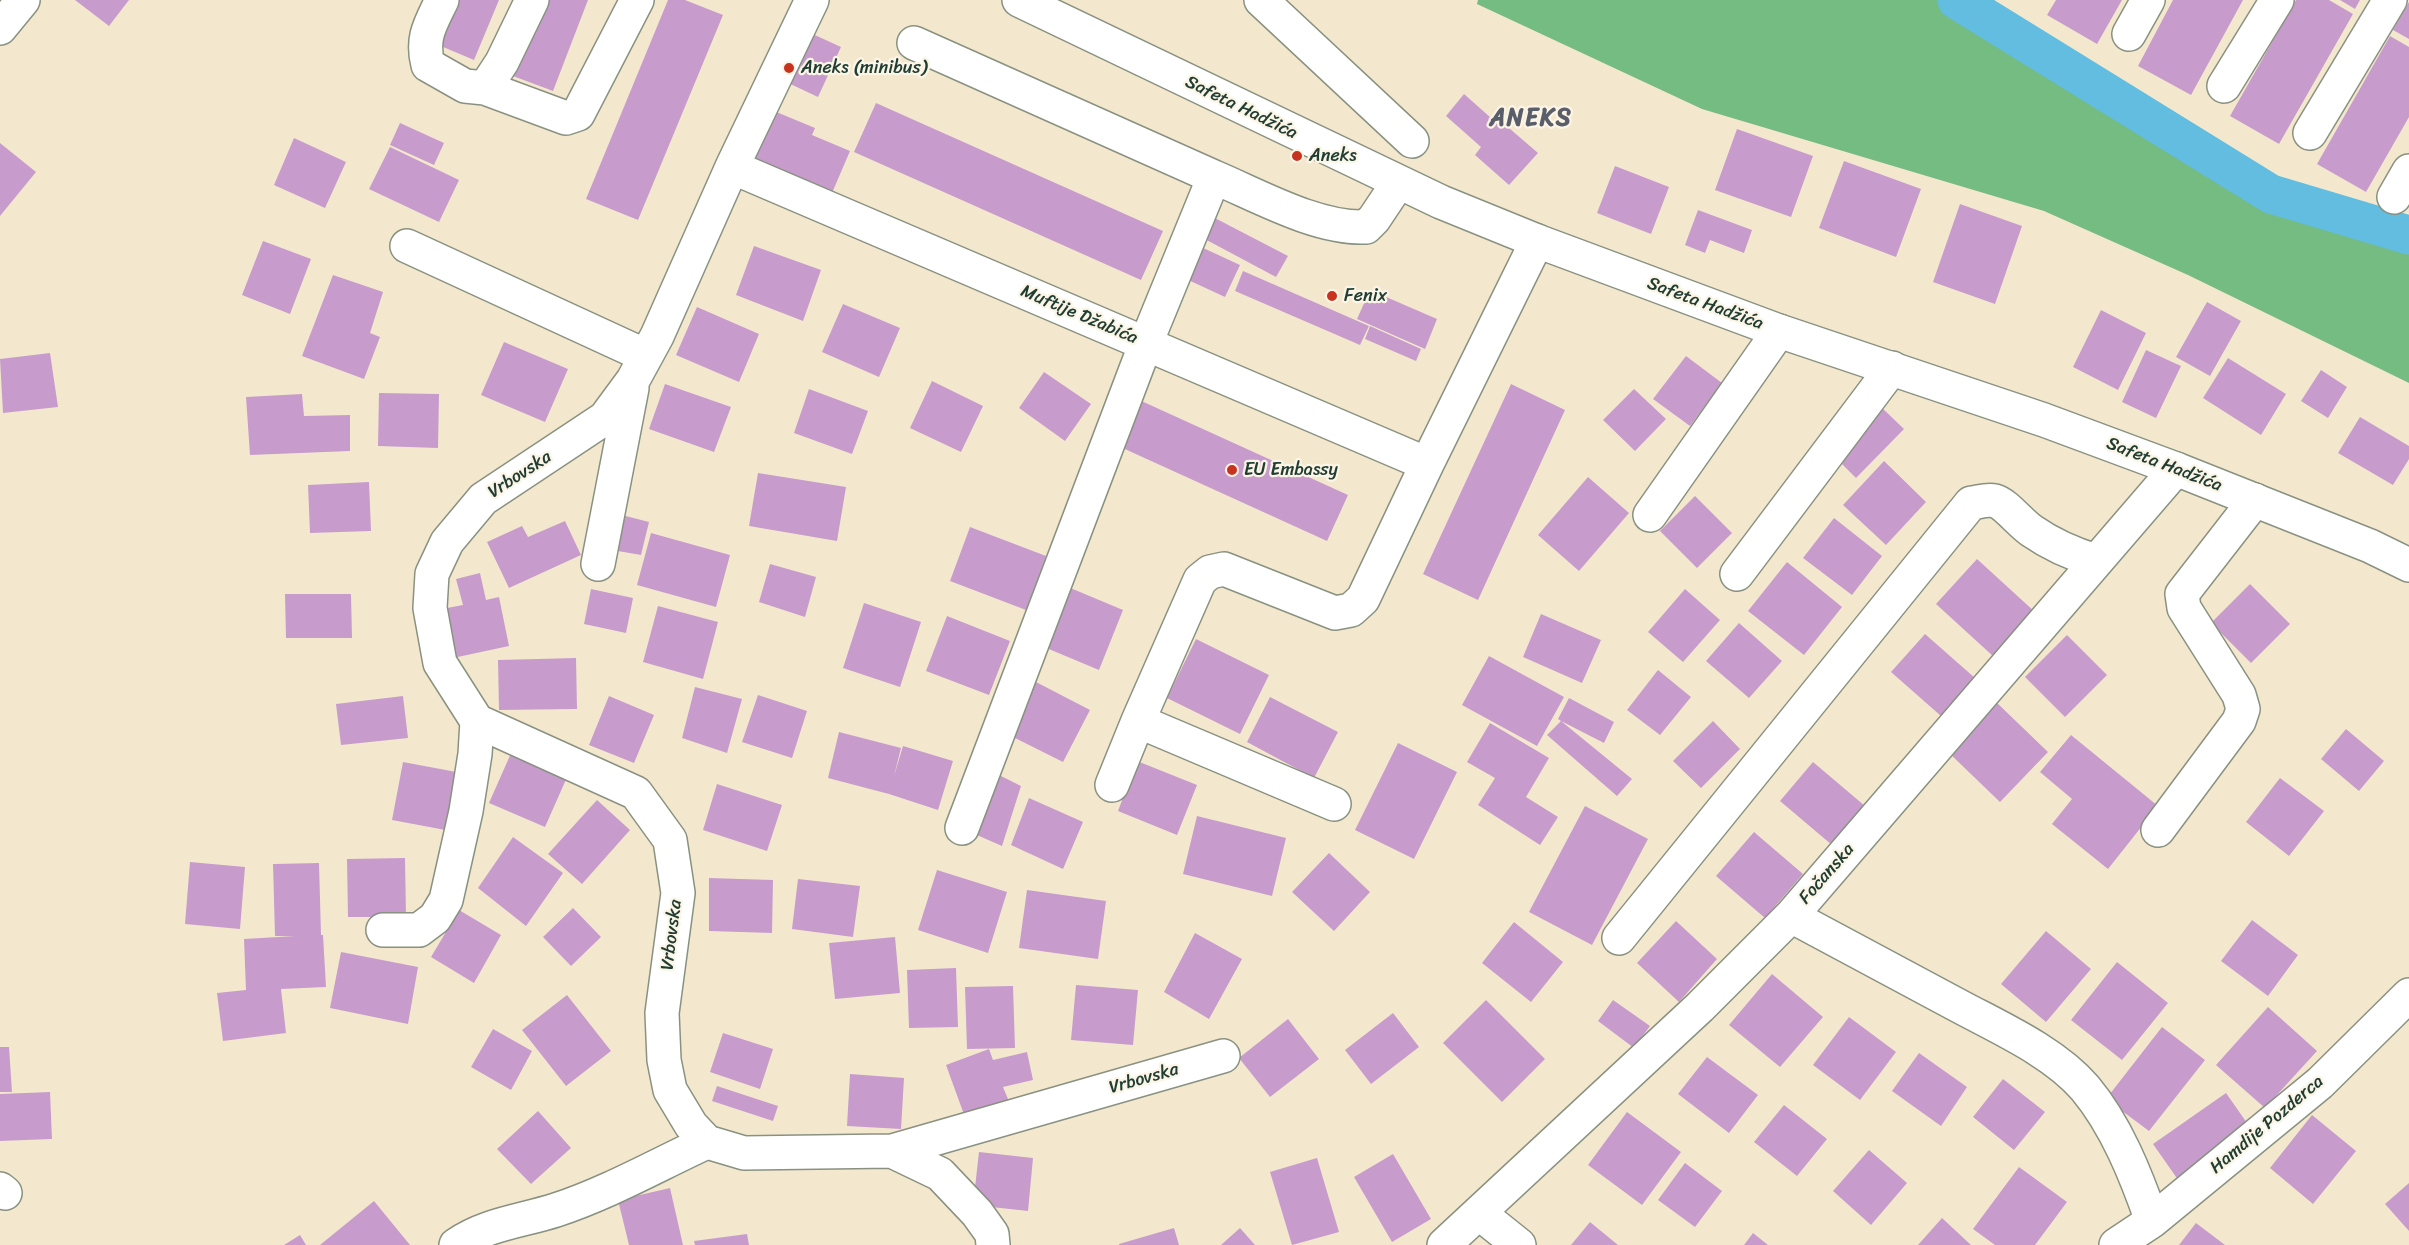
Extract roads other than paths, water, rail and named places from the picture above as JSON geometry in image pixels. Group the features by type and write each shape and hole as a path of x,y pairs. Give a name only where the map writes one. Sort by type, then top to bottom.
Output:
{"street":[{"path":"0,28 23,0"},
{"path":"442,0 426,33 423,48 428,65 465,86 485,88 566,118 578,114 637,0"},
{"path":"485,88 502,62 532,0"},
{"name":"Vrbovska","path":"812,0 732,166 657,336 640,368 605,418 483,499 447,542 432,574 430,608 440,663 477,722 636,793 670,840 678,892 662,1013 664,1060 670,1090 691,1125 707,1142 744,1153 892,1151 1223,1056"},
{"name":"Safeta Hadžića","path":"1019,0 1398,183 1537,241 1779,331 2044,420 2176,469 2370,546 2409,565"},
{"path":"1261,0 1412,141"},
{"path":"2128,34 2148,0"},
{"path":"2224,86 2277,0"},
{"path":"2310,133 2390,0"},
{"path":"914,43 1214,177 1326,223 1352,228 1366,227 1398,183"},
{"name":"Muftije Džabića","path":"732,166 1426,464"},
{"path":"962,828 1146,343 1214,177"},
{"path":"1112,785 1200,580 1210,572 1224,569 1335,613 1351,610 1363,599 1426,464 1537,241"},
{"path":"407,246 640,368"},
{"path":"1650,515 1779,331"},
{"name":"Vrbovska","path":"598,564 640,368"},
{"path":"1737,574 1892,368"},
{"name":"Fočanska","path":"1444,1245 1700,1007 1791,916 2176,469"},
{"path":"1619,938 1971,503 1985,500 1996,501 2045,540 2066,552 2096,561"},
{"path":"2158,830 2239,721 2243,709 2239,695 2184,608 2182,594 2255,500"},
{"path":"1138,721 1334,804"},
{"path":"383,930 419,930 435,918 446,900 468,800 477,722"},
{"path":"1791,916 2002,1029 2059,1064 2084,1087 2107,1118 2141,1189 2152,1221"},
{"name":"Hamdije Pozderca","path":"2116,1245 2152,1221 2320,1083 2409,995"},
{"path":"456,1245 464,1239 506,1222 556,1210 616,1185 707,1142"},
{"name":"Vrbovska","path":"892,1151 940,1174 977,1213 992,1234 993,1245"},
{"path":"1479,1213 1519,1245"}],"waterway":[{"path":"1957,0 2271,194 2409,235"}],"place":[{"name":"Aneks (minibus)","path":"789,68"},
{"name":"Aneks","path":"1297,156"},
{"name":"Fenix","path":"1332,296"},
{"name":"EU Embassy","path":"1232,470"}],"district":[{"name":"ANEKS","path":"1531,119"}]}
